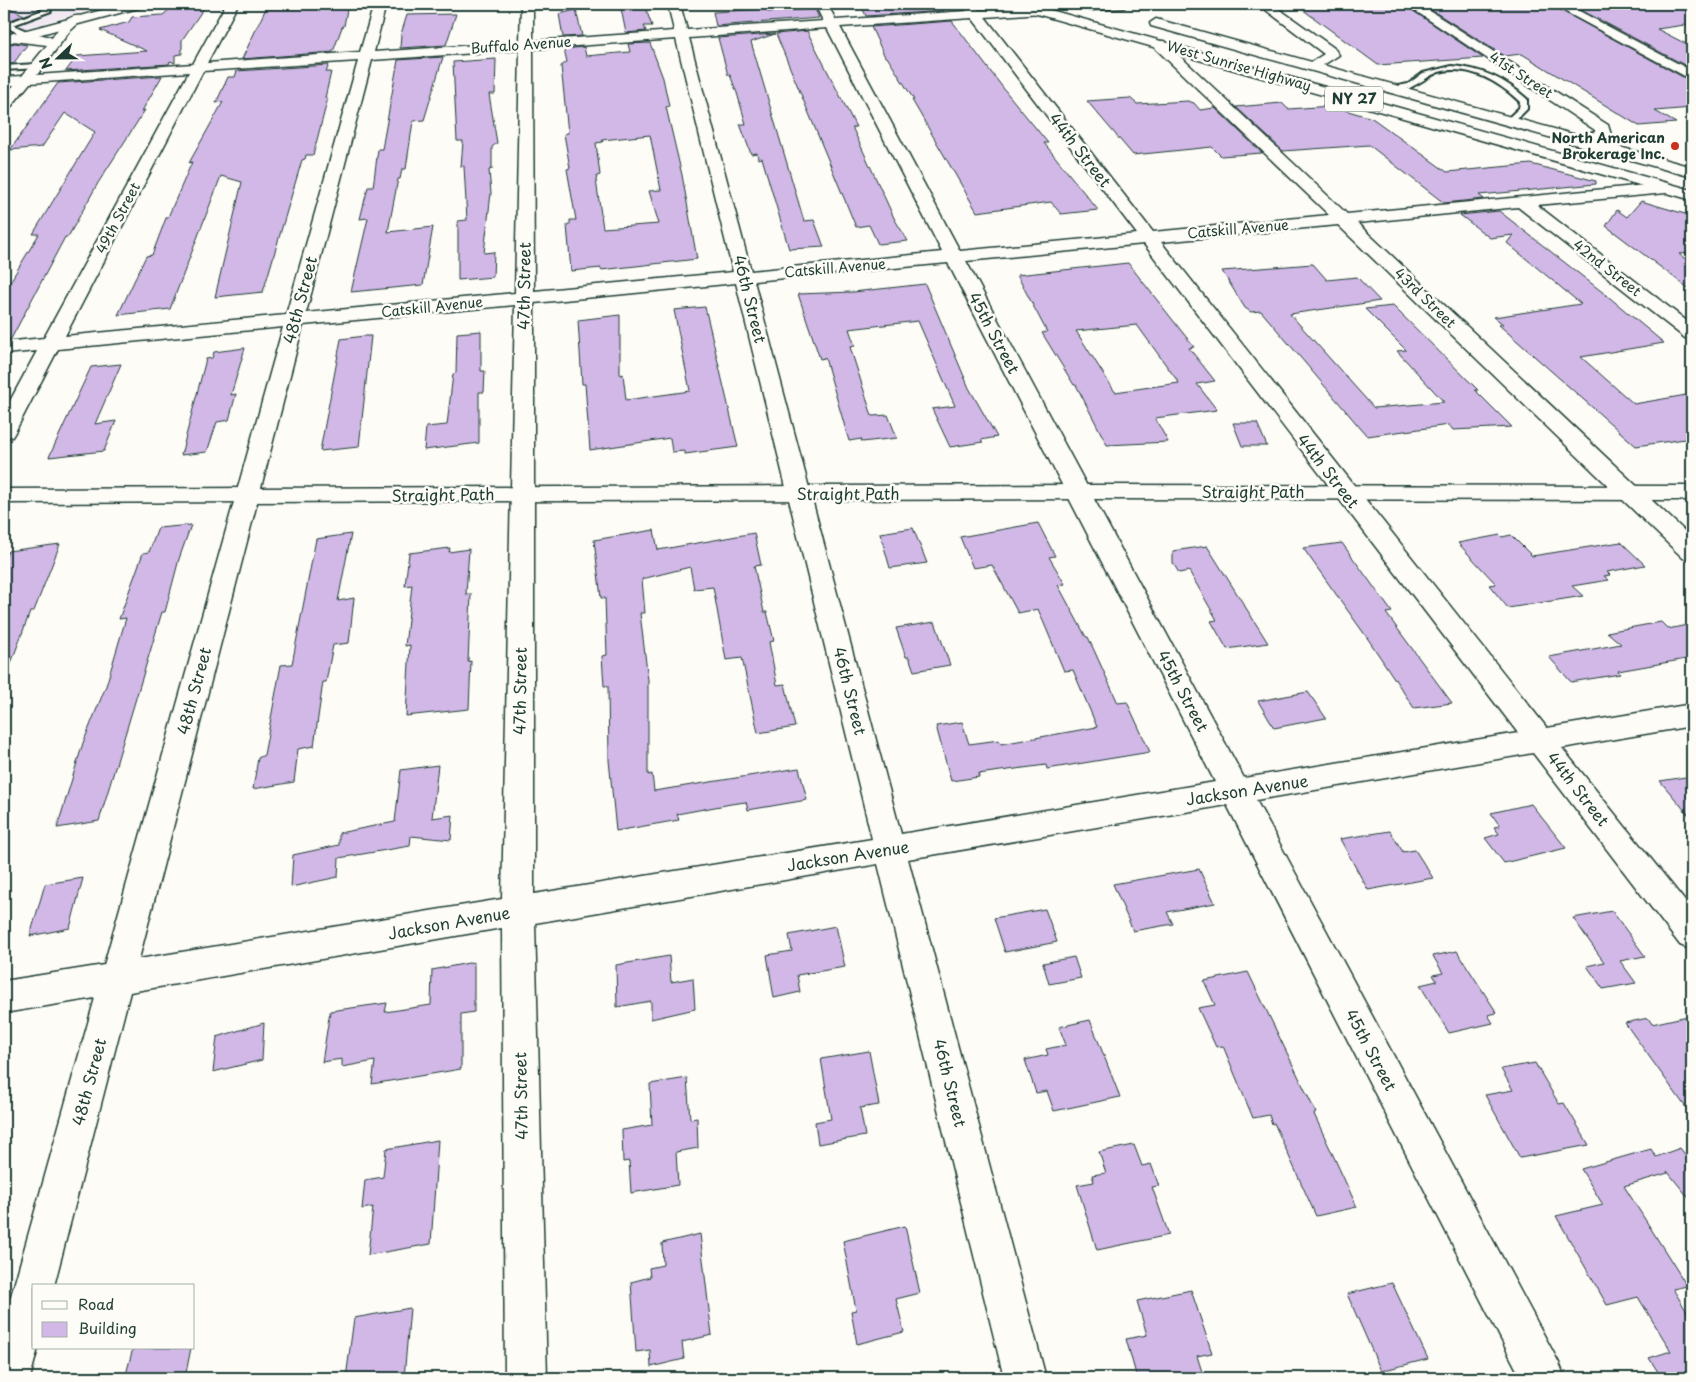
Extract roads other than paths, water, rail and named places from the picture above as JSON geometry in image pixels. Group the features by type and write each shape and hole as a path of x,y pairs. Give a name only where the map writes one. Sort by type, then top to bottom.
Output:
{"main road":[{"path":"14,37 77,19 117,5 138,4"},
{"name":"49th Street","path":"4,432 232,4"},
{"name":"48th Street","path":"34,1284 380,4"},
{"name":"47th Street","path":"526,1378 518,911 527,4"},
{"name":"46th Street","path":"674,4 1025,1378"},
{"name":"West Sunrise Highway","path":"1016,4 1692,195"},
{"path":"1264,4 1332,55 1327,60 1312,66"},
{"name":"41st Street","path":"1411,4 1603,128 1603,134 1599,137 1578,140"},
{"path":"1557,4 1692,76"},
{"path":"1086,5 1126,10"},
{"name":"Buffalo Avenue","path":"4,81 682,34 827,14 972,9 1037,10 1054,7 1070,8 1148,28 1224,42"},
{"name":"44th Street","path":"972,9 1147,238 1692,935"},
{"name":"45th Street","path":"827,14 1544,1378"},
{"path":"4,106 56,44 64,30 77,19"},
{"name":"West Sunrise Highway","path":"1148,21 1692,172"},
{"path":"14,37 42,39 56,44"},
{"name":"43rd Street","path":"1159,44 1692,552"},
{"path":"1436,122 1582,154 1692,184"},
{"name":"Catskill Avenue","path":"4,348 1666,188"},
{"name":"42nd Street","path":"1522,202 1692,334"},
{"name":"Straight Path","path":"4,496 247,498 522,494 1078,492 1692,493"},
{"name":"Jackson Avenue","path":"4,997 1692,715"},
{"name":"48th Street","path":"9,1378 32,1293"}],"lane":[{"path":"14,37 6,25 48,11 38,4"},
{"path":"4,68 36,66"},
{"path":"1387,88 1416,84 1426,75 1436,72 1457,69 1477,71 1524,101 1522,108 1508,122"}],"place":[{"name":"North American Brokerage Inc.","path":"1675,146"}]}
